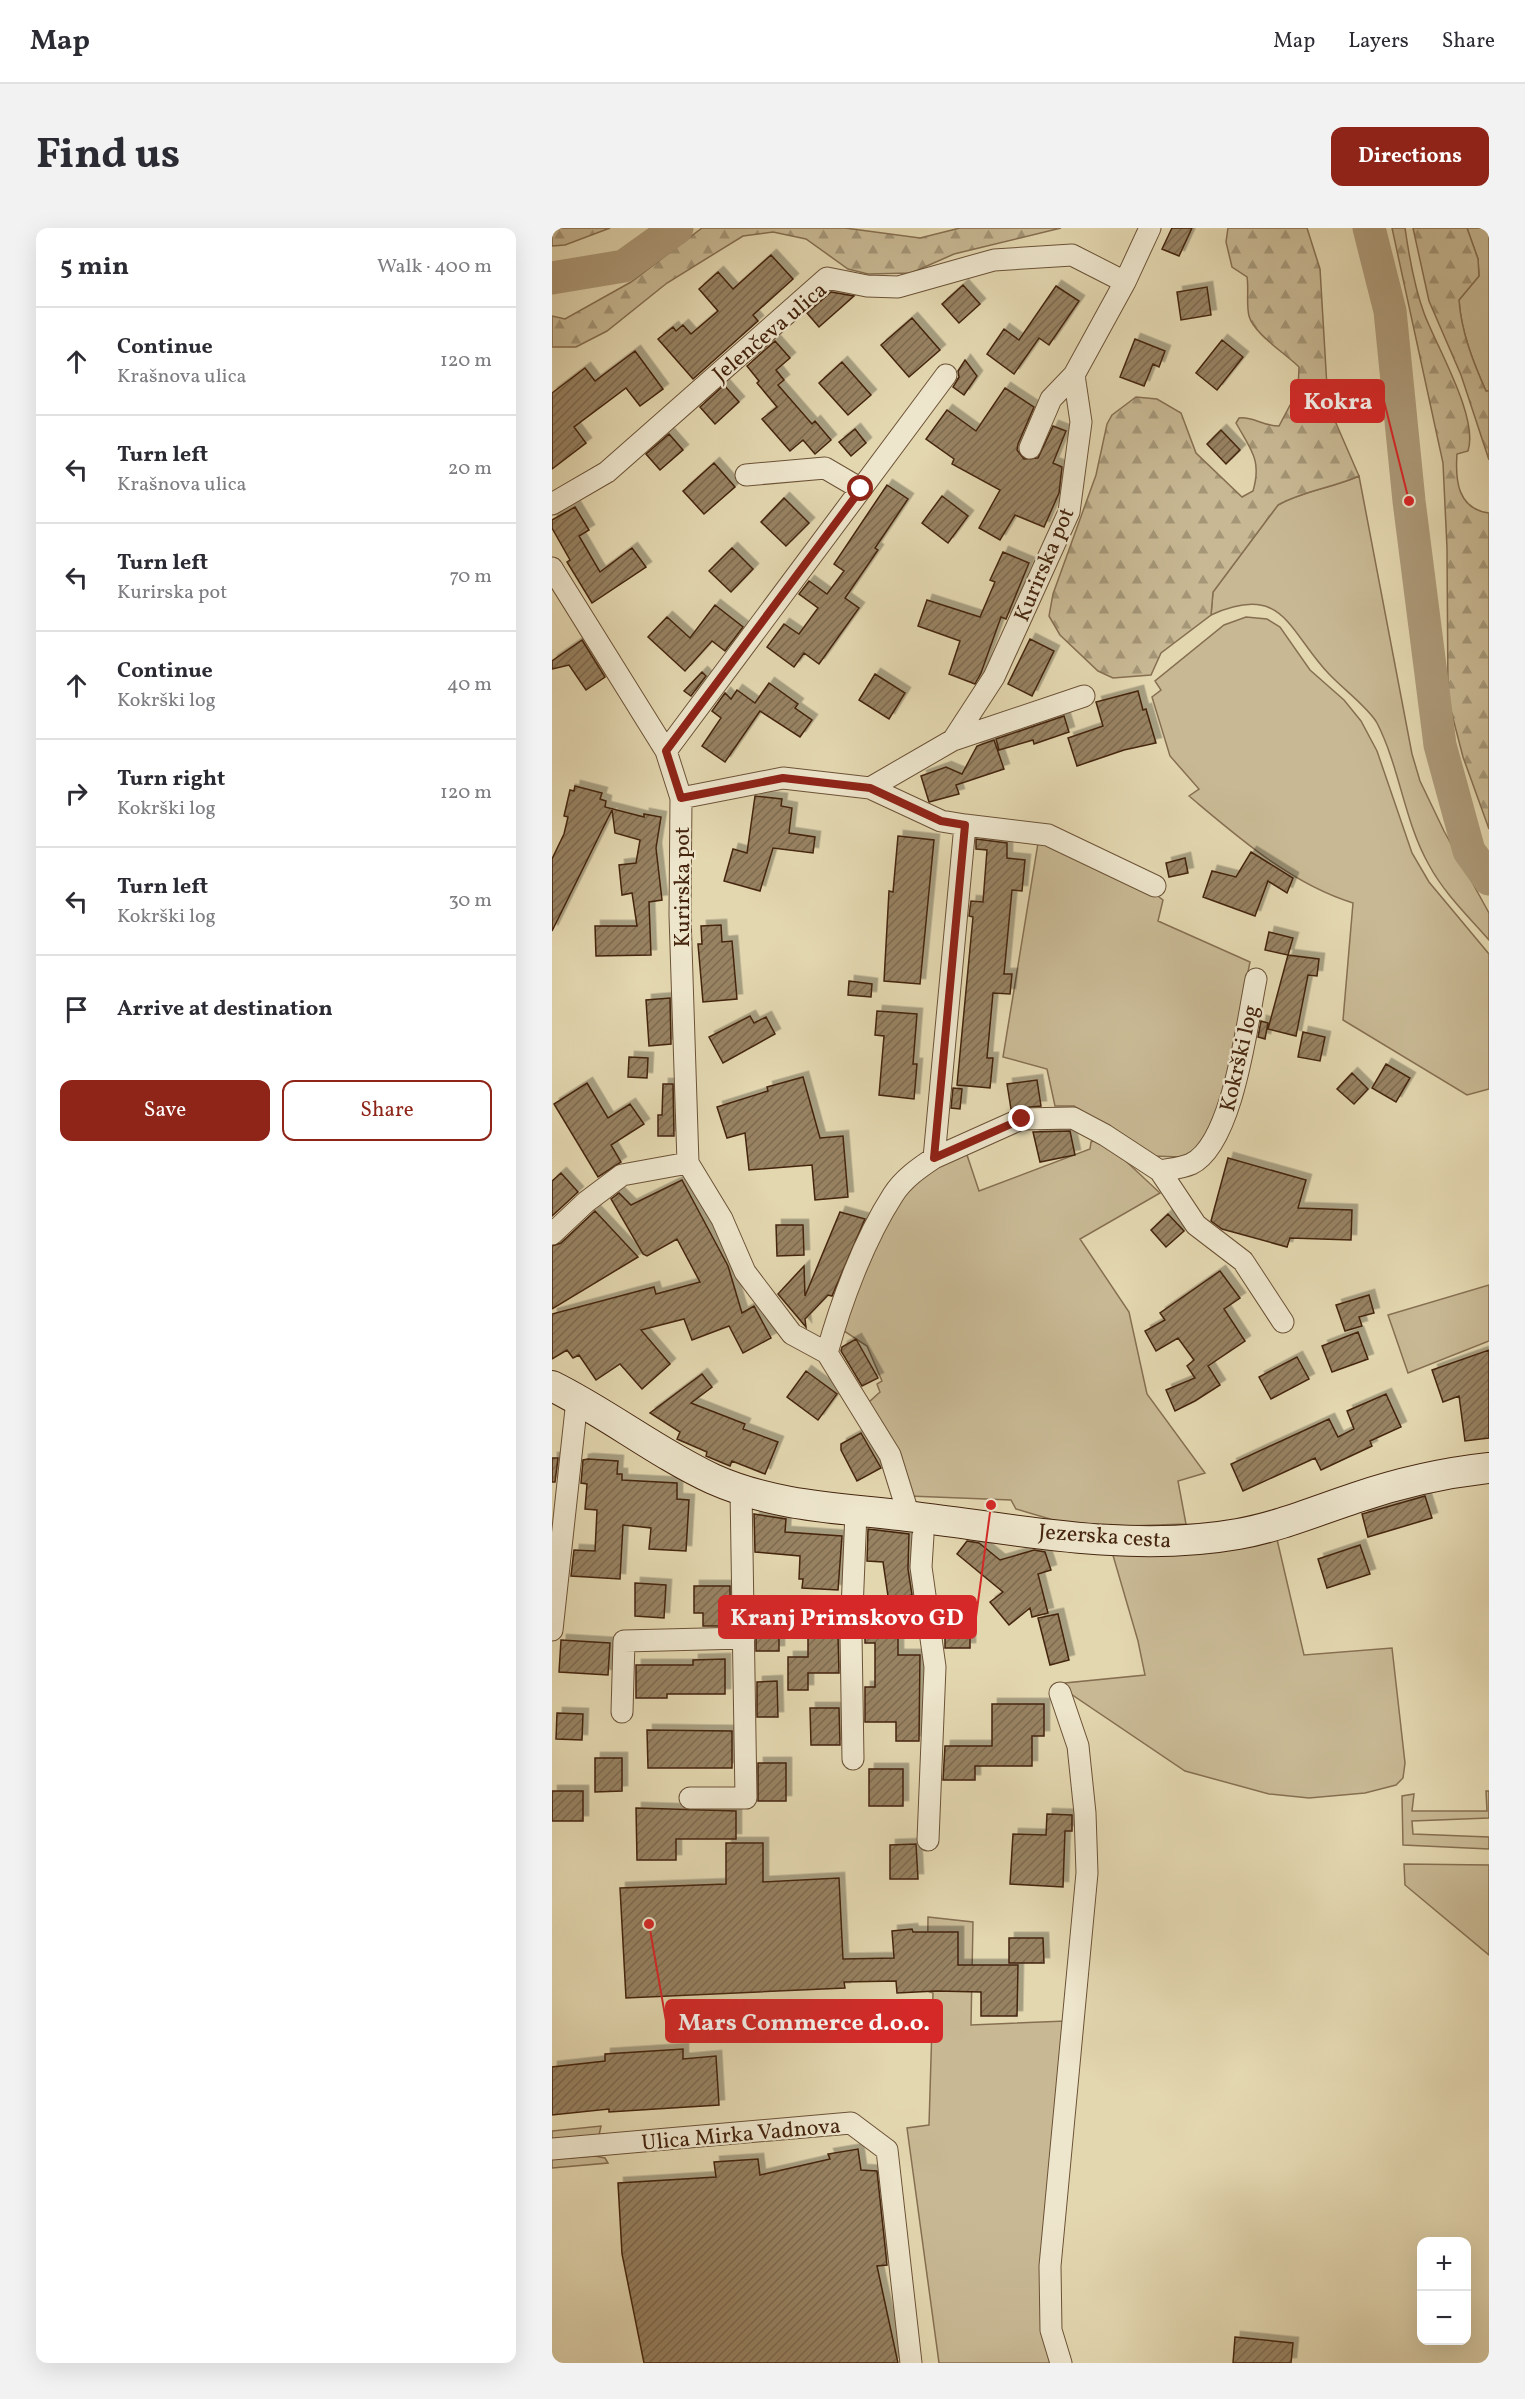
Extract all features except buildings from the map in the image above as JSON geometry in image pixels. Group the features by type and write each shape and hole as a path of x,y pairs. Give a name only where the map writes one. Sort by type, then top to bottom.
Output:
{"street":[{"path":"1030,448 1051,399 1074,375 1125,282 1150,228"},
{"name":"Jelenčeva ulica","path":"552,504 607,472 827,278 867,286 898,287 994,260 1072,255 1125,282"},
{"path":"666,751 946,375"},
{"name":"Kurirska pot","path":"916,1526 890,1455 827,1353 792,1334 745,1272 722,1219 687,1162 680,915 681,798 783,778 870,788 953,740 994,677 1069,512 1082,422 1074,375"},
{"path":"746,475 825,468 861,489"},
{"path":"552,568 666,751 681,798"},
{"path":"953,740 1084,696"},
{"path":"870,788 941,821 1048,835 1155,886"},
{"path":"934,1158 965,825"},
{"name":"Kokrški log","path":"1160,1171 1192,1164 1214,1141 1229,1107 1256,979"},
{"path":"827,1353 837,1314 854,1273 894,1194 915,1172 934,1158 1022,1119 1073,1118 1105,1135 1160,1171 1196,1225 1244,1261 1283,1322"},
{"path":"552,1234 586,1202 622,1175 687,1162"},
{"name":"Jezerska cesta","path":"552,1386 677,1460 741,1490 821,1509 856,1512 916,1526 1131,1541 1189,1540 1239,1534 1296,1519 1405,1482 1489,1467"},
{"path":"552,1630 577,1400"},
{"path":"690,1798 746,1798 741,1490"},
{"path":"853,1759 851,1635 856,1512"},
{"path":"916,1526 935,1667 928,1840"},
{"path":"622,1712 624,1641 744,1638"},
{"path":"1060,1693 1078,1746 1085,1813 1087,1873 1050,2266 1051,2330 1061,2363"},
{"name":"Ulica Mirka Vadnova","path":"552,2149 851,2123 887,2150 911,2363"}],"green space":[{"path":"552,228 610,228 565,245 552,246"},
{"path":"702,228 845,228 920,238 960,228 1061,228 954,254 911,273 868,274 848,269 806,239 773,232 743,236 667,283 607,331 576,347 552,347 552,316 565,319 631,282"},
{"path":"1228,228 1307,228 1320,269 1327,387 1332,414 1359,476 1297,496 1278,505 1213,592 1211,615 1161,653 1151,675 1113,678 1098,671 1060,635 1049,616 1053,594 1096,475 1107,424 1112,415 1136,397 1157,399 1181,413 1196,453 1242,497 1253,491 1256,463 1236,423 1239,418 1244,418 1279,426 1298,390 1299,367 1263,336 1252,323 1249,316 1247,277 1232,267 1226,242"},
{"path":"1392,228 1405,228 1420,303 1455,382 1467,420 1470,437 1468,451 1457,454 1457,474 1461,492 1471,506 1489,513 1489,829 1463,757 1448,699 1447,548 1443,463"},
{"path":"1413,228 1467,228 1478,259 1479,276 1459,300 1468,346 1486,391 1489,391 1489,460 1461,375 1429,301"},
{"path":"1467,228 1489,228 1489,391 1486,391 1472,358 1460,312 1459,300 1479,276 1478,259"},
{"path":"1359,476 1412,754 1420,781 1444,831 1489,913 1489,940 1449,895 1429,865 1414,831 1385,740 1368,711 1329,674 1282,616 1270,608 1254,604 1235,606 1211,615 1213,592 1278,505 1297,496"},
{"path":"1246,617 1267,619 1280,627 1310,670 1344,700 1361,721 1377,751 1412,853 1429,882 1489,954 1489,1089 1467,1095 1343,1020 1353,903 1330,895 1287,872 1246,843 1189,796 1199,789 1170,756 1152,697 1161,690 1155,681 1224,625"},
{"path":"1039,837 1151,891 1163,900 1158,921 1250,962 1219,1116 1192,1153 1180,1157 1154,1156 1074,1106 1055,1106 1047,1069 1003,1057"},
{"path":"1100,1137 1160,1193 1080,1239 1129,1312 1147,1394 1205,1473 1178,1481 1186,1524 1127,1526 1060,1522 1016,1509 1011,1500 909,1496 869,1402 880,1392 877,1384 882,1381 867,1346 838,1327 863,1264 907,1186 965,1149 979,1191 1090,1149 1091,1142"},
{"path":"1489,1285 1489,1341 1408,1373 1388,1315"},
{"path":"1276,1535 1304,1655 1392,1648 1405,1763 1403,1778 1396,1785 1365,1793 1309,1798 1269,1794 1185,1771 1068,1692 1065,1683 1145,1675 1138,1641 1112,1552"},
{"path":"1486,1791 1489,1791 1489,1818 1412,1821 1413,1834 1489,1837 1489,1849 1403,1845 1402,1796 1414,1794 1412,1811 1487,1811"},
{"path":"1404,1864 1489,1865 1489,1955 1405,1885"},
{"path":"928,1917 973,1922 971,2025 1066,2021 1055,2363 939,2363 907,2128 929,2125 933,1993 927,1991"},
{"path":"601,2126 599,2135 552,2139 552,2131"},
{"path":"595,2156 605,2158 608,2163 552,2168 552,2159"}],"waterway":[{"path":"552,278 624,266 677,228"},
{"path":"1369,228 1390,311 1409,501 1440,745 1469,851 1489,879"}],"place":[{"name":"Kokra","path":"1409,501"},
{"name":"Kranj Primskovo GD","path":"991,1505"},
{"name":"Mars Commerce d.o.o.","path":"649,1924"}],"route":[{"path":"861,489 666,751 681,798 783,778 870,788 941,821 965,825 934,1158 1022,1119"}]}
